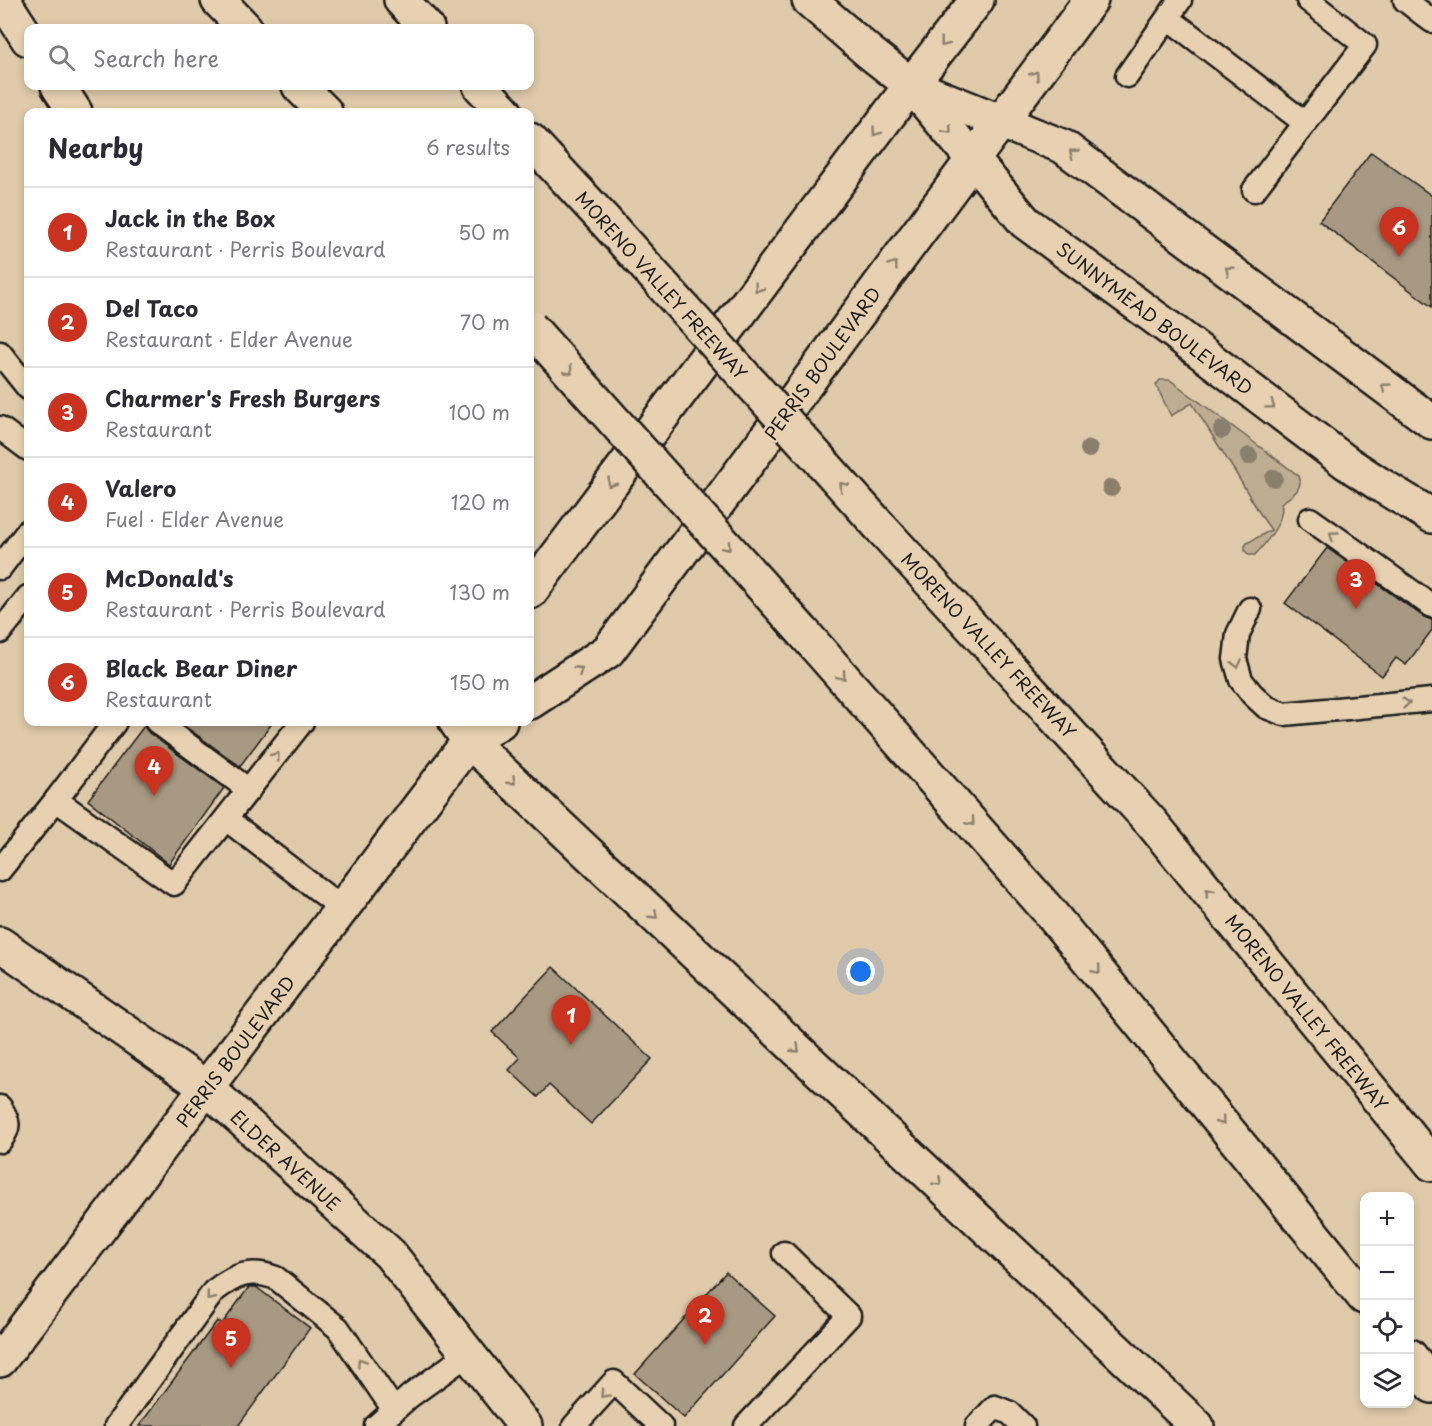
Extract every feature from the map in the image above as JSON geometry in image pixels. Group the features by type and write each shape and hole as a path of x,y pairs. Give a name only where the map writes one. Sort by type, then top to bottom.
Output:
{"main road":[{"path":"3,0 24,33"},
{"path":"218,0 241,24"},
{"path":"401,0 423,24"},
{"name":"SUNNYMEAD BOULEVARD","path":"809,0 911,85 1025,222 1347,463 1432,516"},
{"path":"534,587 977,0"},
{"name":"PERRIS BOULEVARD","path":"534,699 608,651 1090,0"},
{"name":"SUNNYMEAD BOULEVARD","path":"911,85 1064,147 1432,422"},
{"path":"61,90 72,108"},
{"path":"303,90 321,108"},
{"path":"484,90 501,108"},
{"name":"MORENO VALLEY FREEWAY","path":"534,144 1151,822 1432,1164"},
{"path":"534,331 1047,909 1360,1291"},
{"path":"467,728 1197,1426"},
{"name":"PERRIS BOULEVARD","path":"0,1360 343,909 467,728"},
{"name":"ELDER AVENUE","path":"0,944 207,1088 390,1254 525,1426"},
{"path":"1414,1361 1432,1386"}],"lane":[{"path":"1254,190 1365,45 1308,0"},
{"path":"1405,0 1432,21"},
{"path":"1127,76 1174,9 1305,123"},
{"path":"0,353 24,383"},
{"path":"0,428 24,446"},
{"path":"1310,519 1432,606"},
{"path":"0,568 24,536"},
{"path":"0,632 24,602"},
{"path":"1250,609 1238,634 1234,659 1242,680 1252,694 1266,707 1284,714 1432,700"},
{"path":"0,870 112,726"},
{"path":"162,726 249,790"},
{"path":"56,800 174,884 299,726"},
{"path":"226,819 343,909"},
{"path":"0,1107 7,1118 8,1125 0,1142"},
{"path":"746,1426 849,1316 784,1253"},
{"path":"116,1426 214,1291 229,1279 246,1274 265,1274 276,1278 338,1328 394,1410"},
{"path":"375,1426 410,1396 468,1354"},
{"path":"574,1426 614,1383 661,1426"},
{"path":"977,1426 995,1407 1010,1413 1023,1426"}],"shaded area":[{"path":"1160,380 1170,380 1299,476 1298,489 1281,503 1281,516 1278,523 1255,555 1249,555 1245,551 1245,546 1271,530 1192,403 1171,416 1156,385"}],"building":[{"path":"1371,152 1432,196 1432,307 1319,221"},
{"path":"1327,548 1424,617 1432,620 1432,630 1406,665 1396,658 1382,676 1285,603"},
{"path":"144,726 149,733 224,788 169,864 88,800"},
{"path":"185,726 270,726 240,766"},
{"path":"553,967 652,1059 591,1124 549,1085 538,1097 509,1070 520,1058 492,1032"},
{"path":"726,1272 775,1316 684,1418 635,1374"},
{"path":"249,1287 256,1287 310,1328 238,1426 139,1426 217,1321 222,1324"}],"place":[{"name":"Black Bear Diner","path":"1399,257"},
{"name":"Charmer's Fresh Burgers","path":"1356,609"},
{"name":"Valero","path":"154,796"},
{"name":"Jack in the Box","path":"571,1045"},
{"name":"Del Taco","path":"705,1345"},
{"name":"McDonald's","path":"231,1368"}]}
